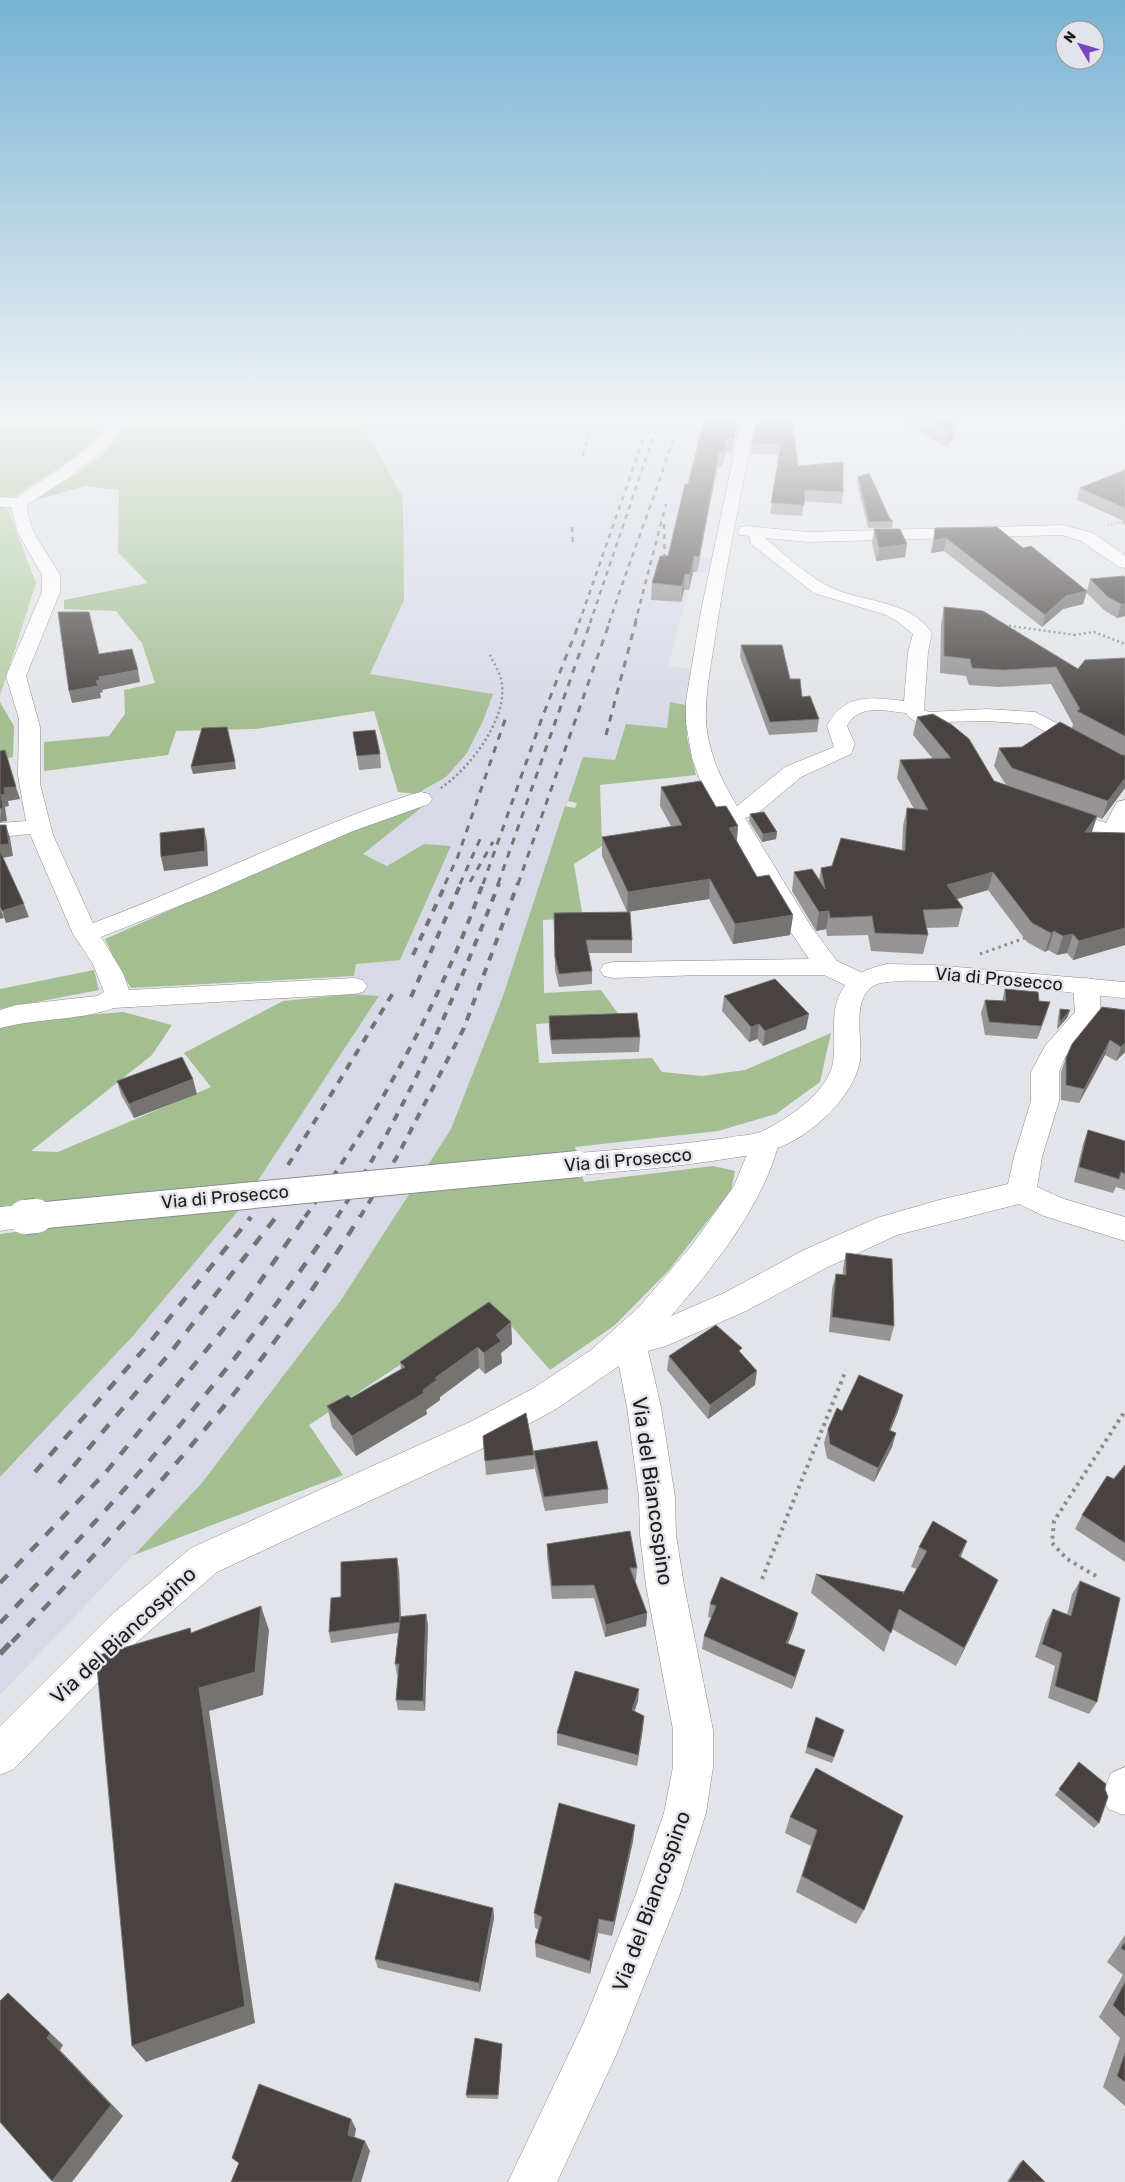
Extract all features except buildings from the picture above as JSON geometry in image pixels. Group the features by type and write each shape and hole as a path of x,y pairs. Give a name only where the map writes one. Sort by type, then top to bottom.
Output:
{"street":[{"path":"18,519 51,575 51,592 16,676 18,691 30,720 28,781 38,826 85,934 116,985 117,993 111,1000"},
{"path":"729,519 704,646 696,701 696,723 703,758 712,783 731,816 802,931 828,967"},
{"path":"727,529 817,537 972,531 1062,530 1088,538 1125,562"},
{"path":"757,532 757,540 814,586 831,594 887,610 909,619 918,626 923,633 918,652 920,714"},
{"path":"731,816 749,809 793,772 844,750 845,744 837,726 840,718 847,710 857,705 868,704 920,714 942,716 1009,714 1035,718 1125,766"},
{"path":"920,714 968,746"},
{"path":"85,934 132,917 334,830 420,798"},
{"path":"1036,807 1121,841"},
{"path":"1121,841 1116,825 1125,807"},
{"path":"0,830 38,826"},
{"path":"613,970 700,967 828,967 860,982"},
{"name":"Via di Prosecco","path":"12,1218 697,1153 765,1142 779,1136 807,1116 832,1093 845,1069 848,1046 849,1001 860,982 873,976 889,973 963,975 1125,990"},
{"path":"0,1019 16,1014 100,1004 111,1000 354,986"},
{"path":"1020,1192 1028,1157 1045,1101 1045,1072 1054,1053 1088,1014 1086,986"},
{"name":"Via del Biancospino","path":"0,1755 98,1653 170,1586 204,1560 454,1447 577,1379 629,1338 693,1268 738,1204 760,1166 765,1142"},
{"path":"629,1338 655,1337 735,1302 815,1259 888,1226 939,1211 1020,1192 1055,1208 1125,1229"},
{"name":"Via del Biancospino","path":"532,2182 601,2037 658,1894 685,1813 692,1767 693,1730 664,1575 658,1535 657,1497 644,1407 629,1338"}],"path":[{"path":"1003,625 1075,635"},
{"path":"1069,636 1094,632 1125,644"},
{"path":"420,798 448,784 471,760 486,738 500,705 502,684 490,655"},
{"path":"963,975 970,961 982,952 1030,936"},
{"path":"762,1579 846,1370"},
{"path":"1096,1576 1067,1559 1052,1543 1054,1521 1125,1411"}],"shaded area":[{"path":"386,519 708,519 700,557 711,558 707,573 693,572 668,666 691,669 686,705 667,728 615,760 568,801 503,996 451,1129 341,1300 201,1484 0,1695 0,1477 132,1337 238,1211 379,996 351,994 356,964 451,846 424,844 387,866 363,854 431,799 416,794 446,777 467,753 483,721 492,695 370,674 404,600"}],"green space":[{"path":"0,519 11,519 36,583 0,696"},
{"path":"119,519 403,519 404,600 370,674 493,694 483,721 467,753 446,777 416,794 398,792 374,711 255,729 176,731 168,755 44,771 44,742 109,736 125,714 124,690 155,683 142,643 116,611 64,609 64,600 148,583 118,552"},
{"path":"0,702 14,726 13,757 0,760"},
{"path":"670,702 686,705 687,738 696,775 600,785 602,846 574,864 583,918 543,920 544,993 601,990 622,1019 536,1024 539,1063 652,1058 662,1072 702,1076 745,1070 831,1033 820,1082 776,1114 718,1131 575,1147 584,1182 713,1166 735,1171 731,1191 669,1270 615,1325 550,1370 492,1304 309,1425 343,1475 134,1555 201,1484 341,1300 451,1129 503,996 565,806 575,808 577,803 568,801 583,757 615,760 626,724 667,728"},
{"path":"432,799 363,854 387,866 424,844 451,846 400,960 356,964 354,976 131,988 120,971 105,939 310,848"},
{"path":"94,970 99,990 0,1009 0,989"},
{"path":"351,994 379,996 238,1211 132,1337 0,1477 0,1234 21,1231 30,1203 0,1206 0,1027 59,1017 123,1012 172,1025 152,1055 31,1151 58,1152 211,1087 184,1053 283,1001"}],"railway":[{"path":"579,623 615,519"},
{"path":"590,623 625,519"},
{"path":"609,623 646,519"},
{"path":"635,623 662,519"},
{"path":"664,524 665,569"},
{"path":"572,527 573,545"},
{"path":"483,884 542,718 580,621"},
{"path":"498,884 591,621"},
{"path":"518,884 610,621"},
{"path":"606,735 636,621"},
{"path":"445,884 458,856 506,717"},
{"path":"460,884 481,837"},
{"path":"470,882 493,842"},
{"path":"413,955 446,883"},
{"path":"411,997 461,883"},
{"path":"305,1217 358,1138 406,1056 448,971 483,883"},
{"path":"337,1217 362,1178 407,1096 465,969 499,883"},
{"path":"360,1217 398,1155 464,1028 518,883"},
{"path":"288,1165 393,993"},
{"path":"0,1583 106,1472 245,1303 306,1216"},
{"path":"0,1623 91,1526 178,1427 261,1324 338,1216"},
{"path":"12,1642 106,1542 198,1438 284,1329 360,1216"},
{"path":"35,1472 146,1347 251,1217"},
{"path":"59,1483 170,1353 276,1217"},
{"path":"0,1654 13,1640"}]}
